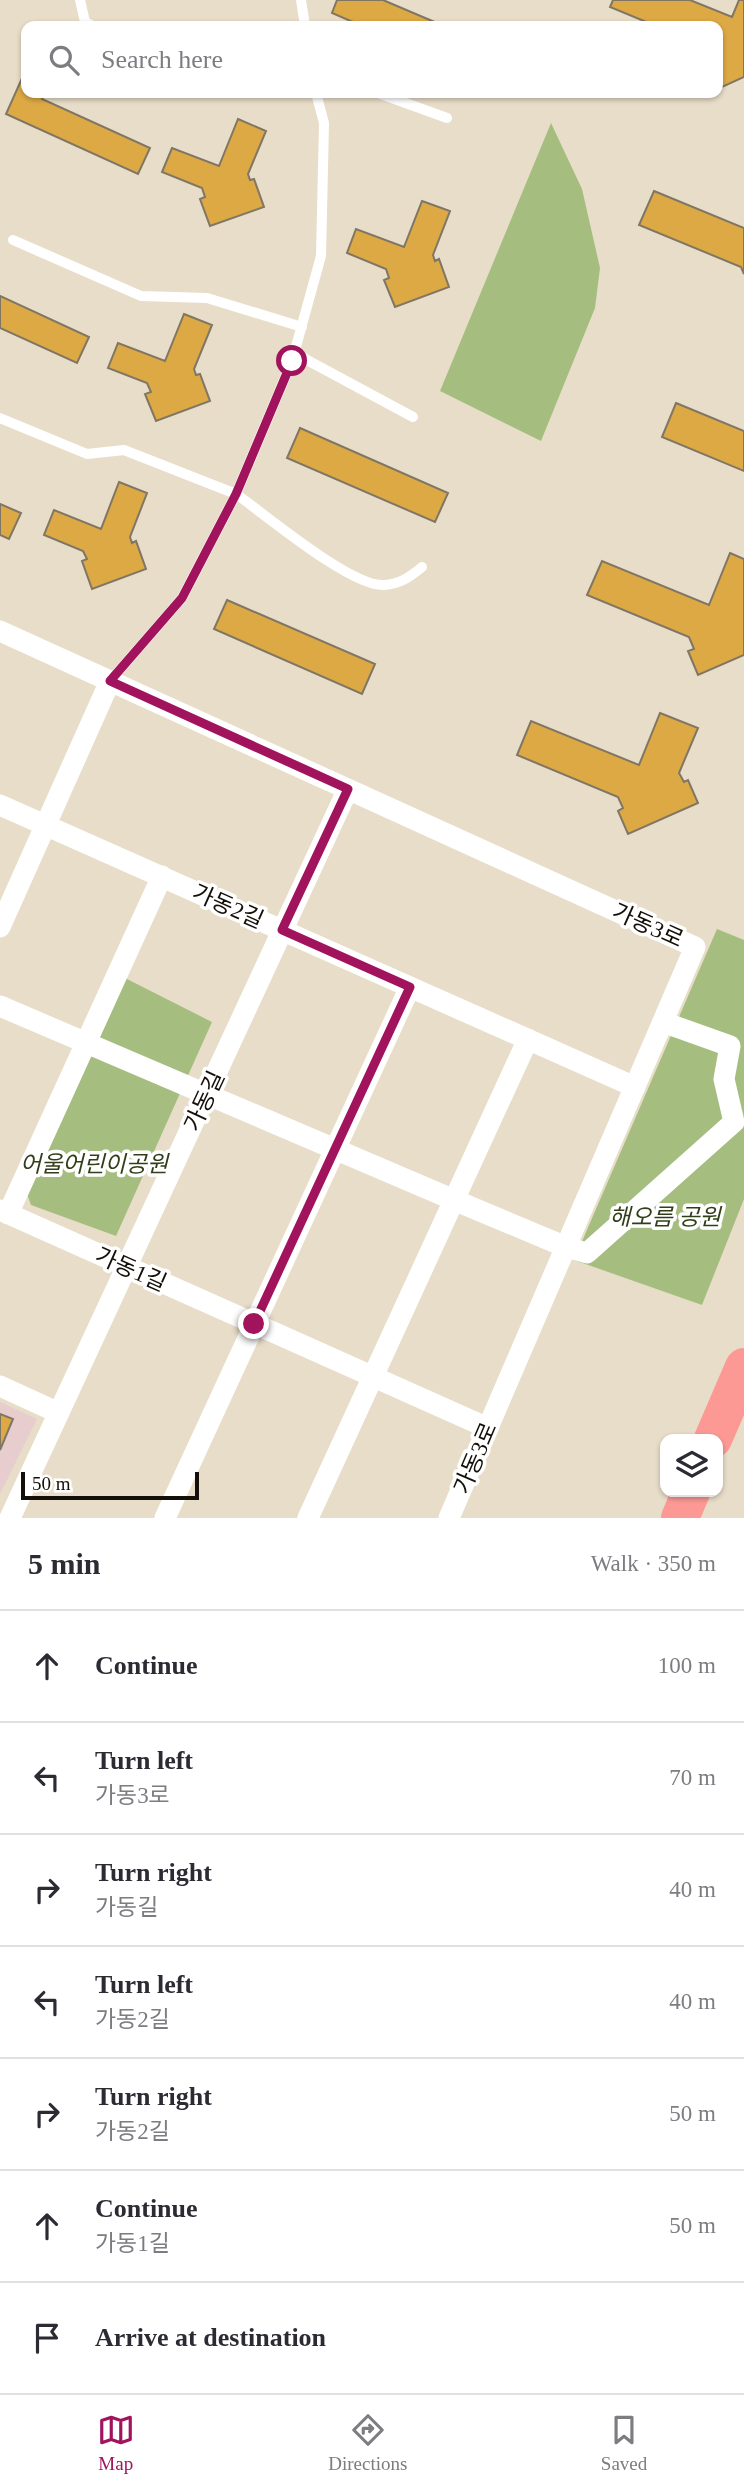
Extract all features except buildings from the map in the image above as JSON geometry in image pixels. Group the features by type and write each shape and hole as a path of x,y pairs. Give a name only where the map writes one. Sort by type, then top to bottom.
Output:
{"highway":[{"path":"715,1434 744,1367"},
{"path":"680,1518 689,1497"}],"street":[{"name":"가동3로","path":"0,631 695,947 449,1518"},
{"path":"0,927 110,681"},
{"name":"가동길","path":"10,1518 348,789"},
{"name":"가동2길","path":"0,805 635,1087"},
{"path":"85,1042 162,877"},
{"path":"169,1509 410,987"},
{"path":"0,1006 454,1200 566,1247 587,1253 739,1124 724,1079 730,1046 663,1022"},
{"path":"308,1518 528,1039"},
{"name":"가동1길","path":"85,1042 4,1212 488,1428"},
{"path":"0,1386 59,1413"}],"lane":[{"path":"80,0 85,21"},
{"path":"301,0 303,21"},
{"path":"110,681 182,598 236,494 294,353 321,256 324,123 317,98"},
{"path":"393,98 447,118"},
{"path":"13,240 141,296 207,298 302,327"},
{"path":"294,353 413,417"},
{"path":"0,418 87,454 124,450 236,494 349,575 382,585 407,580 422,567"}],"shaded area":[{"path":"0,1402 37,1419 0,1494"}],"green space":[{"path":"551,123 582,189 600,268 595,308 541,441 440,391"},
{"name":"해오름 공원","path":"717,929 744,940 744,1199 702,1305 574,1260"},
{"name":"어울어린이공원","path":"125,978 212,1022 116,1236 31,1205 26,1191"}],"route":[{"path":"254,1324 410,987 282,930 348,789 110,681 182,598 236,494 292,361"}]}
